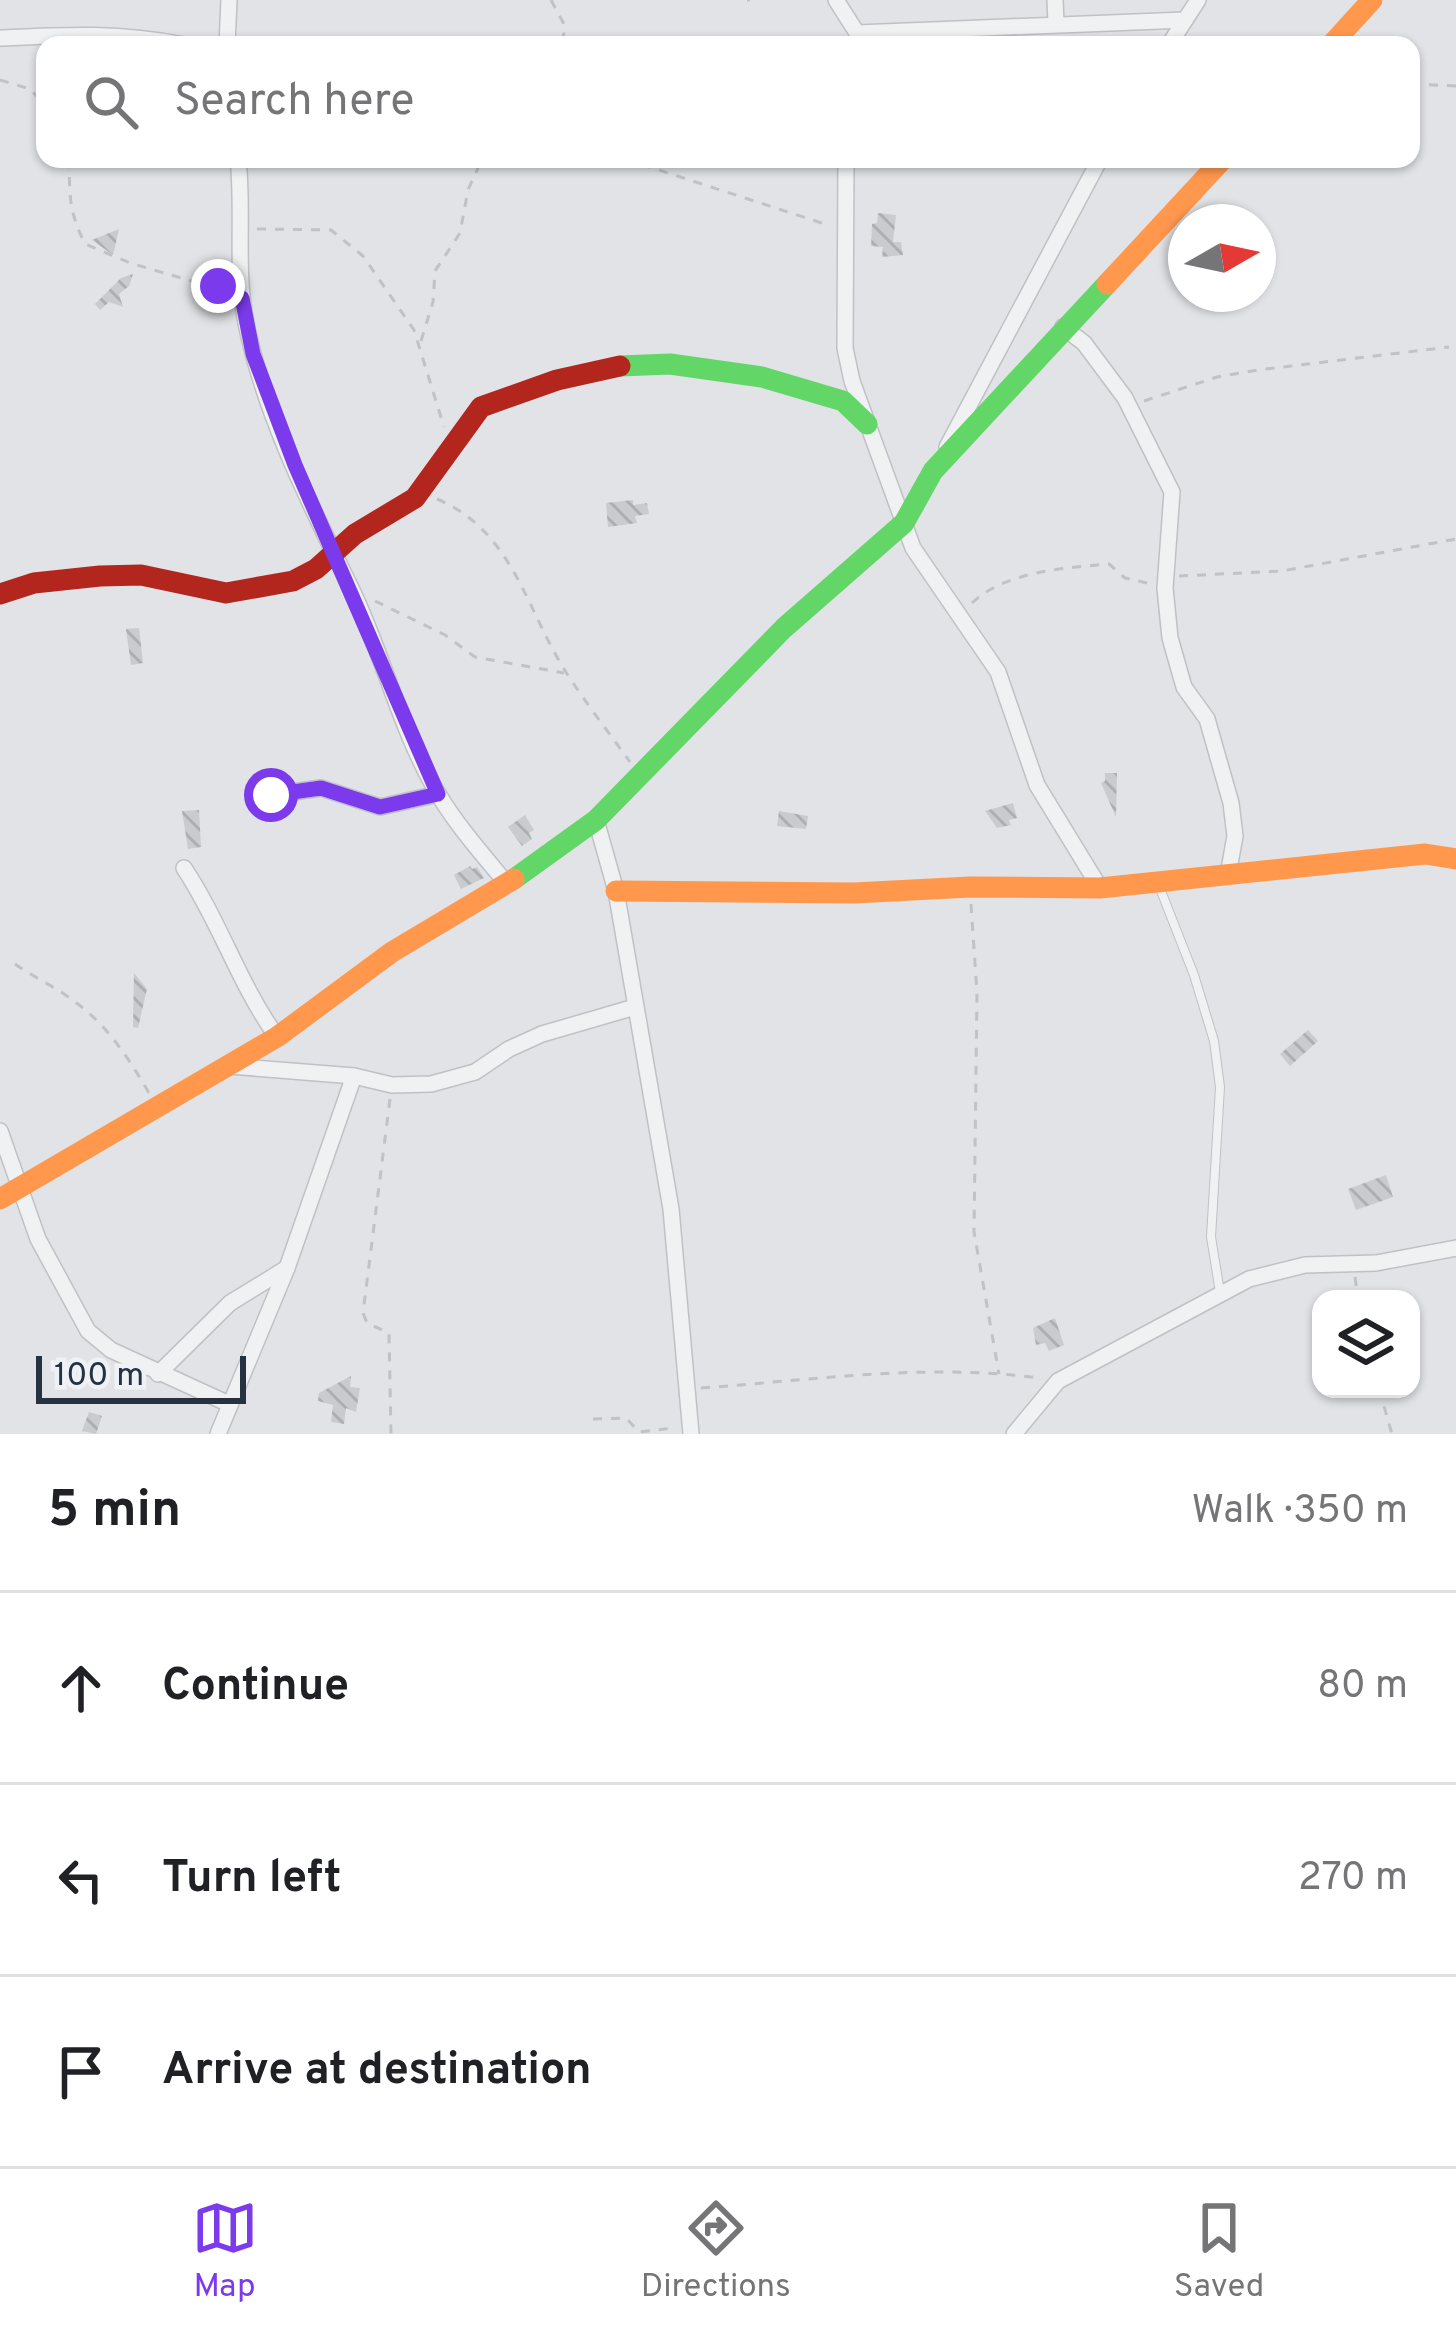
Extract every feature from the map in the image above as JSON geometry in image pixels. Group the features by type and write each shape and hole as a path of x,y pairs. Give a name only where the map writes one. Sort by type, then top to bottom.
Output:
{"street":[{"path":"227,36 229,0"},
{"path":"836,0 855,36"},
{"path":"1055,0 1056,23"},
{"path":"1175,36 1198,0"},
{"path":"1339,36 1372,0"},
{"path":"894,36 1056,23 1185,20"},
{"path":"0,38 75,32 139,36"},
{"path":"239,168 242,298 253,354 332,554 351,588 404,723 438,794 507,884"},
{"path":"846,168 845,348 867,424 914,548 998,672 1037,785 1100,888"},
{"path":"0,1198 277,1037 392,952 507,884 596,820 784,628 904,523 1095,168"},
{"path":"933,472 1214,168"},
{"path":"1064,327 1084,343 1129,406 1174,497 1165,580 1170,638 1179,674 1204,711 1232,803 1235,836 1228,875"},
{"path":"0,594 34,583 141,575 182,586 245,591 306,576 356,534 418,495 481,406 557,380 649,364 762,377 843,401 867,424"},
{"path":"271,795 321,788 380,807 438,794"},
{"path":"596,820 616,890 671,1209 691,1430"},
{"path":"616,890 854,893 970,887 1100,888 1425,854 1456,859"},
{"path":"184,868 218,926 257,1010 277,1037"},
{"path":"228,1066 354,1076 392,1085 431,1084 460,1078 542,1034 635,1007"},
{"path":"218,1434 287,1268 354,1076"},
{"path":"0,1131 38,1239 88,1331 111,1350 229,1404"},
{"path":"1014,1434 1058,1381 1249,1279 1305,1264 1356,1263 1456,1249"},
{"path":"158,1374 230,1303 287,1268"}],"lane":[{"path":"1158,884 1195,975 1214,1041 1220,1087 1211,1237 1220,1292"}],"path":[{"path":"551,0 565,26 563,36"},
{"path":"0,80 36,95"},
{"path":"1420,84 1456,86"},
{"path":"68,168 71,214 86,244 242,298"},
{"path":"419,346 433,302 435,272 460,232 468,190 478,168"},
{"path":"652,168 848,233"},
{"path":"242,225 262,231 335,233 379,275 408,318 419,346 445,427 448,452"},
{"path":"1129,406 1238,374 1449,347"},
{"path":"418,495 468,514 489,533 566,673 641,777"},
{"path":"962,614 976,597 996,586 1063,568 1109,564 1136,583 1212,572 1282,571 1456,539"},
{"path":"351,588 446,635 475,657 566,673"},
{"path":"970,887 977,993 974,1232 999,1374"},
{"path":"15,964 69,996 101,1025 126,1054 158,1108"},
{"path":"391,1434 389,1333 367,1323 363,1313 392,1085"},
{"path":"1356,1263 1358,1290"},
{"path":"686,1390 839,1375 999,1374 1058,1381"},
{"path":"1382,1398 1393,1434"},
{"path":"593,1419 626,1418 639,1432 691,1430"}],"building":[{"path":"878,213 896,215 893,242 901,242 903,255 882,257 883,247 871,246"},
{"path":"119,229 113,255 92,240"},
{"path":"133,274 129,286 119,294 123,307 109,302 100,310 95,304 121,278"},
{"path":"633,500 633,505 647,503 649,514 635,516 637,523 608,527 606,503"},
{"path":"139,628 143,663 131,665 126,629"},
{"path":"1105,773 1117,773 1116,817 1101,783"},
{"path":"1013,803 1017,818 997,828 985,811"},
{"path":"199,810 201,847 188,849 182,811"},
{"path":"779,811 808,816 806,829 777,826"},
{"path":"525,815 534,830 529,833 532,839 522,846 508,827"},
{"path":"477,867 484,878 461,889 454,875"},
{"path":"134,973 147,989 138,1028 133,1027"},
{"path":"1308,1030 1318,1041 1290,1066 1280,1054"},
{"path":"1386,1175 1393,1197 1356,1210 1348,1189"},
{"path":"1055,1318 1064,1345 1049,1351 1045,1343 1036,1345 1033,1328"},
{"path":"351,1376 350,1387 360,1388 356,1412 346,1408 344,1424 331,1422 333,1405 318,1401 319,1393"},
{"path":"89,1412 102,1416 96,1434 82,1431"}],"traffic: fast":[{"path":"514,879 596,820 784,628 904,523 933,471 1107,284"},
{"path":"620,366 670,364 762,377 843,401 867,424"}],"traffic: slow":[{"path":"1339,36 1372,0"},
{"path":"1107,284 1215,168"},
{"path":"616,891 1100,888 1425,854 1456,859"},
{"path":"0,1199 277,1037 392,952 514,879"}],"traffic: jam":[{"path":"0,594 34,583 100,576 141,575 226,593 293,581 316,569 355,534 415,498 481,407 557,380 620,366"}],"route":[{"path":"218,286 242,298 253,354 295,465 438,794 380,807 321,788 271,795"}]}
